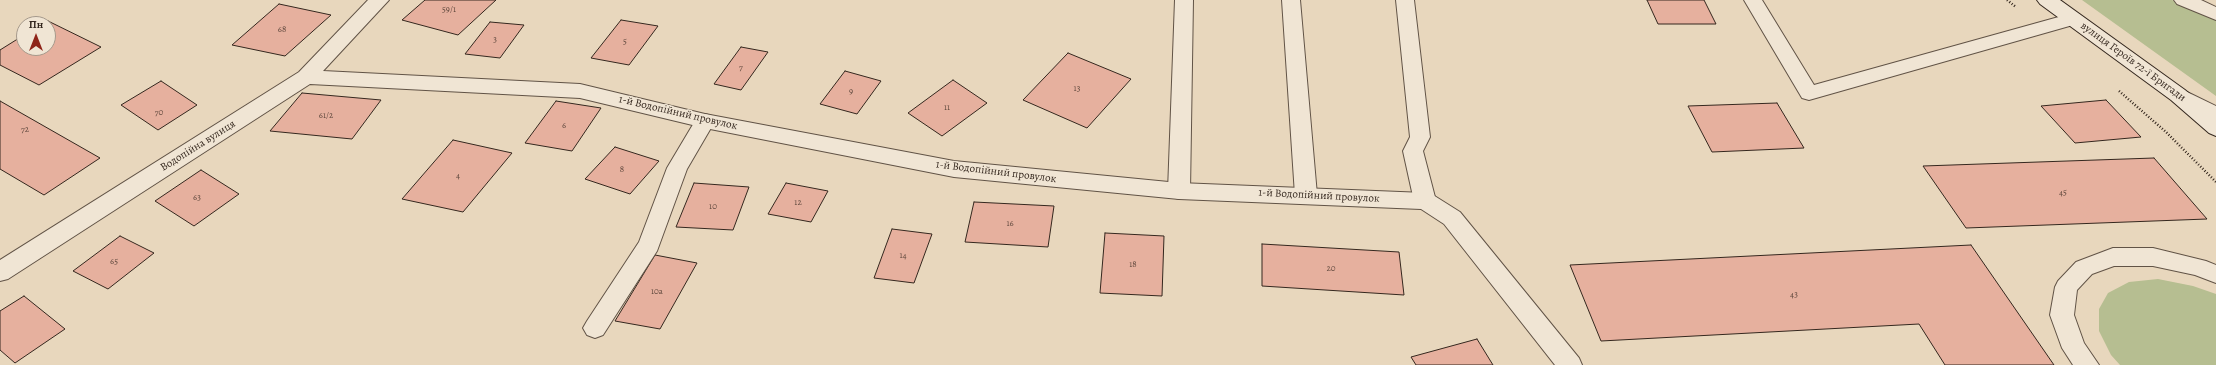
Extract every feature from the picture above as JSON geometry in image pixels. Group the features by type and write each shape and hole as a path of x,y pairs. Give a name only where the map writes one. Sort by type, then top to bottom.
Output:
{"street":[{"name":"Водопійна вулиця","path":"0,272 306,78 379,0"},
{"name":"вулиця Героїв 72-ї Бригади","path":"2047,0 2178,95 2216,128"},
{"path":"2184,0 2216,14"},
{"name":"1-й Водопійний провулок","path":"306,78 580,91 705,121 954,169 1179,191 1424,201 1452,218 1570,365"},
{"path":"2178,95 2216,115"}],"lane":[{"path":"1179,191 1184,0"},
{"path":"1291,0 1306,195"},
{"path":"1405,0 1420,137 1413,151 1424,201"},
{"path":"1753,0 1809,93 2042,26 2073,19"},
{"path":"595,328 649,245 676,168 705,121"},
{"path":"2087,365 2074,348 2062,315 2066,287 2084,268 2113,257 2153,257 2198,267 2216,274"}],"path":[{"path":"2007,0 2042,26"},
{"path":"2119,90 2166,132 2216,182"}],"green space":[{"path":"2082,0 2172,0 2216,19 2216,96"},
{"path":"2158,279 2193,286 2216,294 2216,365 2120,365 2111,355 2099,331 2099,309 2108,293 2129,282"}],"building":[{"path":"425,0 496,0 458,35 402,20"},
{"path":"1647,0 1704,0 1716,24 1658,24"},
{"path":"279,4 331,15 285,56 232,45"},
{"path":"621,20 658,26 629,65 591,58"},
{"path":"490,22 524,25 500,58 465,54"},
{"path":"56,25 101,47 39,85 0,65 0,50 16,40 16,56 56,56"},
{"path":"741,47 768,52 741,90 714,84"},
{"path":"1068,53 1131,79 1087,128 1023,100"},
{"path":"845,71 881,81 857,114 820,104"},
{"path":"953,80 987,103 942,136 908,113"},
{"path":"161,81 197,105 158,130 121,105"},
{"path":"302,93 381,100 352,139 270,131"},
{"path":"2106,100 2141,137 2075,143 2041,106"},
{"path":"0,101 100,158 44,195 0,169"},
{"path":"556,101 601,108 572,151 525,143"},
{"path":"1777,103 1804,148 1712,152 1688,106"},
{"path":"453,140 512,153 463,212 402,199"},
{"path":"615,147 659,161 630,194 585,179"},
{"path":"2154,158 2207,219 1966,228 1923,166"},
{"path":"201,170 239,194 194,226 155,201"},
{"path":"694,183 749,187 733,230 676,227"},
{"path":"786,183 828,191 811,222 768,214"},
{"path":"974,202 1054,206 1048,247 965,242"},
{"path":"892,229 932,234 914,283 874,278"},
{"path":"1105,233 1164,236 1162,296 1100,293"},
{"path":"120,236 154,253 108,289 73,271"},
{"path":"1262,244 1399,252 1404,295 1262,286"},
{"path":"1971,245 2054,365 1945,365 1919,324 1601,341 1570,265"},
{"path":"655,255 697,263 660,329 615,321"},
{"path":"24,296 65,329 15,363 0,350 0,311"},
{"path":"1477,339 1493,365 1416,365 1411,357"}]}
